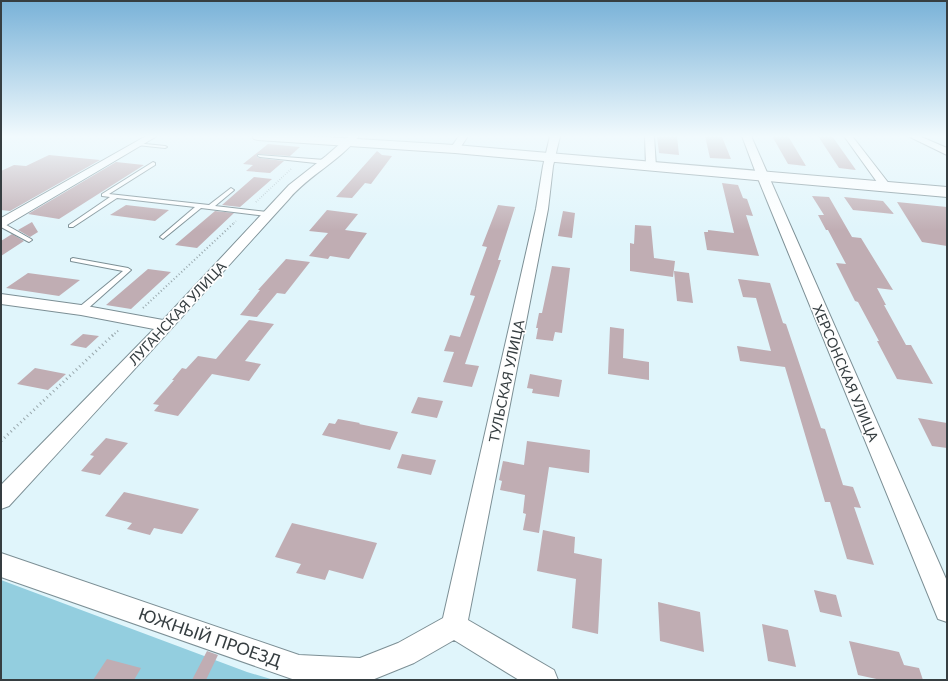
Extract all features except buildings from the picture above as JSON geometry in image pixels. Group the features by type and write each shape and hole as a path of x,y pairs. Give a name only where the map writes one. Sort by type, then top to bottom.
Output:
{"main road":[{"path":"662,168 947,192"}],"street":[{"path":"1,224 97,168"},
{"name":"ЛУГАНСКАЯ УЛИЦА","path":"3,497 166,326 267,214 293,187 318,168"},
{"name":"ТУЛЬСКАЯ УЛИЦА","path":"454,626 542,209 548,168"},
{"name":"ХЕРСОНСКАЯ УЛИЦА","path":"759,168 947,610"},
{"path":"872,168 886,187"},
{"path":"1,299 81,310 166,326"},
{"name":"ЮЖНЫЙ ПРОЕЗД","path":"1,565 299,668 360,671 404,654 454,626"},
{"path":"454,626 544,680"}],"lane":[{"path":"148,168 104,195 267,214"},
{"path":"210,208 231,190"},
{"path":"71,226 116,196"},
{"path":"163,237 200,206"},
{"path":"1,224 29,240"},
{"path":"73,260 128,270 81,310"}],"path":[{"path":"1,441 292,168"}],"shaded area":[{"path":"1,580 247,672 274,680 1,680"}]}
